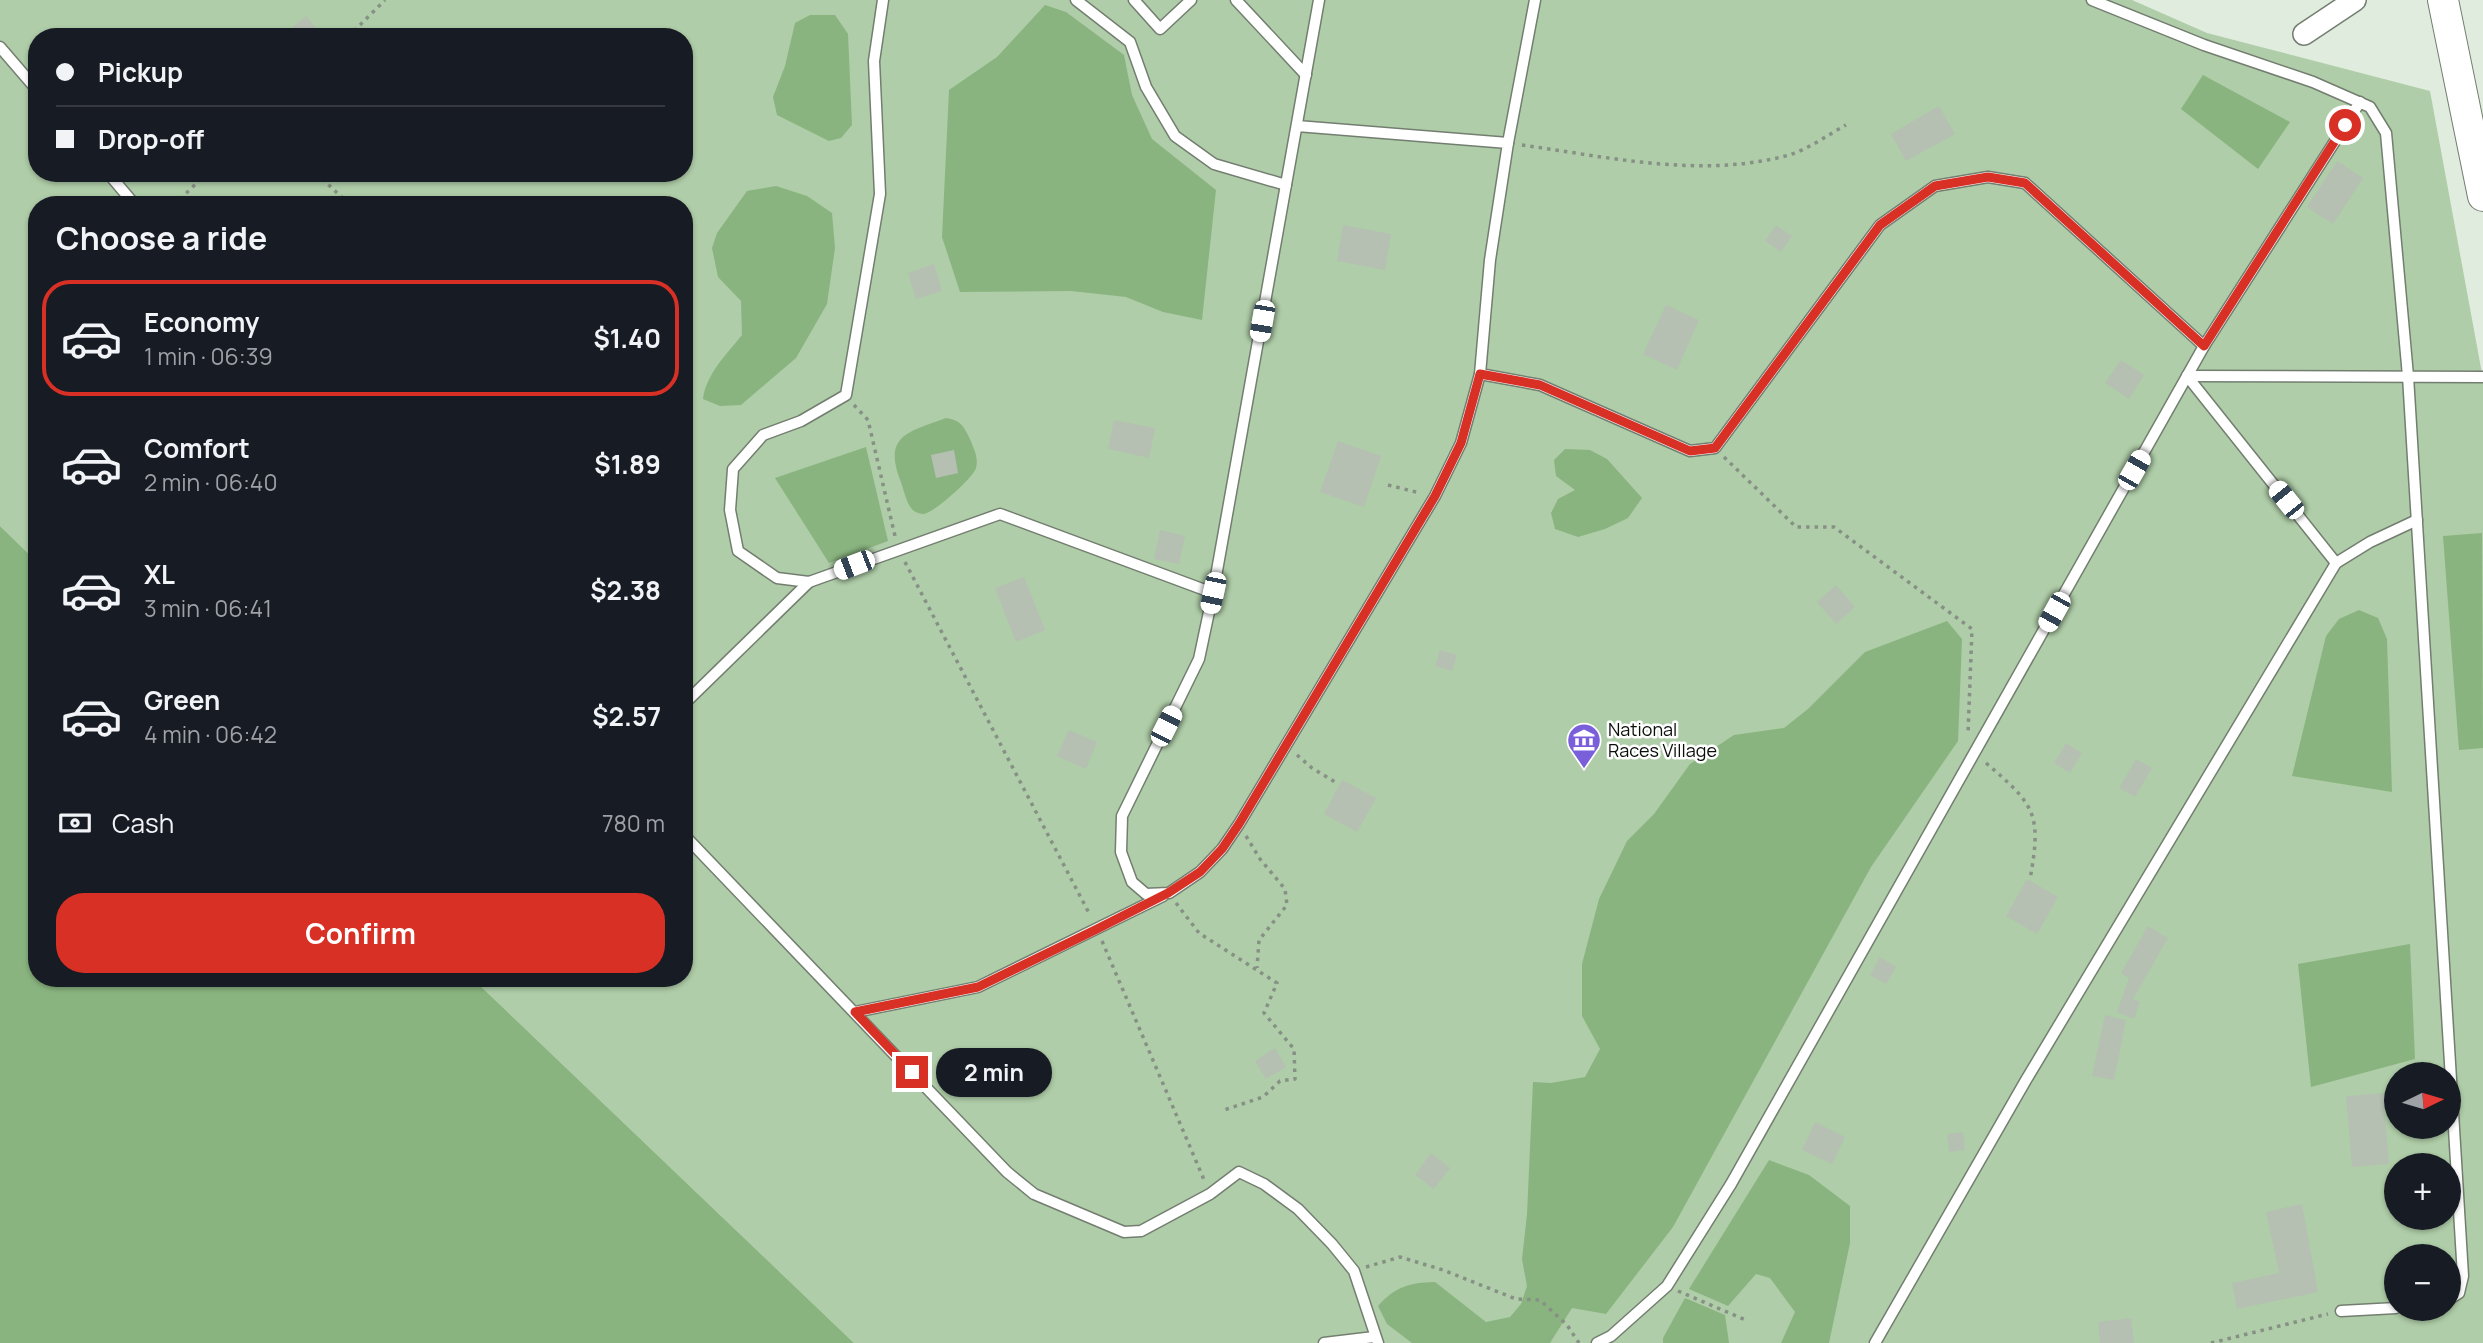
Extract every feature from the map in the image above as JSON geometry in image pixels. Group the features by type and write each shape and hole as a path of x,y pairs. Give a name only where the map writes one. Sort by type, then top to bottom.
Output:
{"main road":[{"path":"2443,0 2477,131 2483,196"}],"street":[{"path":"2304,34 2355,0"}],"lane":[{"path":"809,582 778,578 738,551 730,510 733,468 763,435 800,421 846,396 880,194 874,61 883,0"},
{"path":"1076,0 1130,42 1146,86 1175,136 1214,163 1286,185"},
{"path":"1134,0 1160,29 1191,0"},
{"path":"1236,0 1306,75"},
{"path":"1168,893 1146,894 1132,882 1121,852 1122,816 1199,659 1320,0"},
{"path":"855,1012 978,987 1097,929 1168,893 1200,872 1222,849 1239,824 1435,496 1461,443 1480,374 1490,260 1508,143 1535,0"},
{"path":"2092,0 2204,45 2313,82 2360,102 2370,107 2386,133 2408,376 2463,1276 2461,1284"},
{"path":"0,47 28,80"},
{"path":"1597,1343 1611,1336 1667,1286 1731,1184 2204,346 2360,102"},
{"path":"1297,126 1508,143"},
{"path":"1480,374 1540,385 1690,451 1715,448 1880,225 1935,186 1988,177 2025,183 2204,346"},
{"path":"116,182 127,196"},
{"path":"2187,376 2483,377"},
{"path":"2187,376 2336,563"},
{"path":"693,695 809,582 898,548 1000,514 1213,593"},
{"path":"1875,1343 2026,1080 2336,563 2370,542 2417,520"},
{"path":"693,844 1007,1172 1034,1194 1124,1232 1140,1231 1210,1194 1239,1172 1264,1184 1298,1209 1354,1271 1376,1340 1324,1343"},
{"path":"2341,1311 2384,1309"}],"path":[{"path":"357,28 385,0"},
{"path":"1508,143 1647,163 1725,166 1791,154 1846,125"},
{"path":"183,196 198,182"},
{"path":"326,182 340,196"},
{"path":"846,396 868,420 898,548 1097,929 1210,1194"},
{"path":"1715,448 1796,527 1834,527 1972,629 1967,740 1974,753 2016,789 2035,818 2037,843 2030,879"},
{"path":"1388,485 1435,496"},
{"path":"1286,744 1312,768 1335,782"},
{"path":"1239,824 1260,859 1285,889 1287,905 1259,940 1257,968"},
{"path":"1168,893 1199,933 1277,983 1264,1013 1294,1049 1295,1079 1280,1081 1263,1097 1224,1110"},
{"path":"1354,1271 1400,1256 1516,1298 1540,1300 1567,1325 1579,1343"},
{"path":"1667,1286 1748,1321"},
{"path":"2211,1343 2341,1311"}],"shaded area":[{"name":"National Races Village","path":"0,0 2132,0 2207,33 2430,91 2483,379 2483,1343 854,1343 481,987 693,987 693,196 28,196 28,553 0,526"},
{"path":"1045,5 1066,12 1124,55 1132,95 1152,139 1216,190 1202,320 1163,312 1126,297 1071,291 960,292 942,237 949,90 997,57"},
{"path":"810,15 835,15 848,34 852,125 841,138 829,141 777,115 773,97 785,66 795,23"},
{"path":"2203,75 2290,122 2258,169 2181,109"},
{"path":"776,186 807,196 832,213 835,248 827,304 796,358 741,405 720,406 703,399 708,381 742,335 741,301 718,277 712,248 717,233 747,191"},
{"path":"946,418 958,422 965,429 975,452 976,468 944,501 929,512 919,513 912,509 905,494 896,466 897,445 910,432"},
{"path":"866,447 888,541 829,563 775,478"},
{"path":"1565,449 1590,450 1607,459 1642,498 1628,518 1605,529 1578,537 1555,529 1551,513 1558,499 1575,490 1556,476 1554,460"},
{"path":"0,526 28,553 28,987 481,987 854,1343 0,1343"},
{"path":"2482,533 2483,748 2459,750 2443,536"},
{"path":"2359,610 2378,618 2387,639 2392,792 2292,776 2326,636 2339,619"},
{"path":"1947,621 1962,639 1958,741 1871,867 1673,1227 1606,1314 1572,1308 1550,1343 1412,1343 1387,1324 1378,1306 1397,1290 1418,1283 1435,1282 1486,1322 1510,1317 1521,1304 1527,1286 1522,1259 1527,1214 1533,1082 1551,1083 1585,1077 1600,1049 1582,1016 1582,964 1599,899 1627,841 1654,814 1690,764 1734,735 1784,728 1808,709 1865,652"},
{"path":"2410,944 2415,1059 2384,1062 2384,1067 2311,1087 2298,964"},
{"path":"1769,1160 1809,1175 1850,1206 1850,1243 1829,1343 1781,1343 1795,1312 1770,1278 1756,1274 1728,1306 1689,1289"},
{"path":"1685,1298 1725,1315 1729,1343 1663,1343 1663,1338"}],"building":[{"path":"306,16 316,28 292,28"},
{"path":"1939,106 1955,134 1906,161 1891,134"},
{"path":"2337,161 2363,178 2333,224 2307,207"},
{"path":"1343,225 1391,234 1385,270 1337,261"},
{"path":"1776,225 1792,236 1781,252 1765,241"},
{"path":"934,264 942,291 916,299 908,273"},
{"path":"1666,305 1699,320 1677,370 1643,354"},
{"path":"2121,360 2144,375 2129,399 2105,383"},
{"path":"1114,420 1155,428 1149,458 1108,449"},
{"path":"1338,441 1381,456 1364,507 1320,492"},
{"path":"954,450 958,473 936,478 931,455"},
{"path":"1160,530 1185,536 1179,564 1154,559"},
{"path":"1024,577 1045,630 1016,642 995,588"},
{"path":"1836,585 1855,607 1836,624 1817,602"},
{"path":"1440,650 1457,655 1452,671 1435,666"},
{"path":"1069,730 1097,742 1086,769 1057,756"},
{"path":"2066,743 2082,753 2070,773 2054,763"},
{"path":"2136,759 2152,768 2135,797 2119,788"},
{"path":"1342,780 1376,798 1357,832 1324,814"},
{"path":"2027,879 2058,897 2037,934 2006,916"},
{"path":"2148,926 2168,938 2133,999 2140,1002 2134,1019 2117,1012 2129,978 2121,973"},
{"path":"1880,957 1896,967 1886,984 1870,975"},
{"path":"2105,1015 2126,1020 2114,1080 2092,1076"},
{"path":"1275,1048 1286,1067 1266,1079 1255,1061"},
{"path":"2383,1093 2384,1139 2387,1139 2388,1153 2384,1153 2384,1164 2352,1167 2346,1096"},
{"path":"1815,1122 1845,1137 1832,1164 1802,1150"},
{"path":"1963,1132 1965,1150 1949,1152 1947,1134"},
{"path":"1431,1153 1450,1168 1434,1189 1415,1175"},
{"path":"2302,1204 2318,1292 2237,1309 2232,1283 2279,1273 2266,1212"},
{"path":"2131,1318 2134,1343 2100,1343 2098,1322"}],"place":[{"name":"National Races Village","path":"1584,770"}],"route":[{"path":"912,1072 855,1012 978,987 1168,893 1200,872 1222,849 1435,496 1461,443 1480,374 1540,385 1690,451 1715,448 1880,225 1935,186 1988,177 2025,183 2204,346 2345,125"}]}
